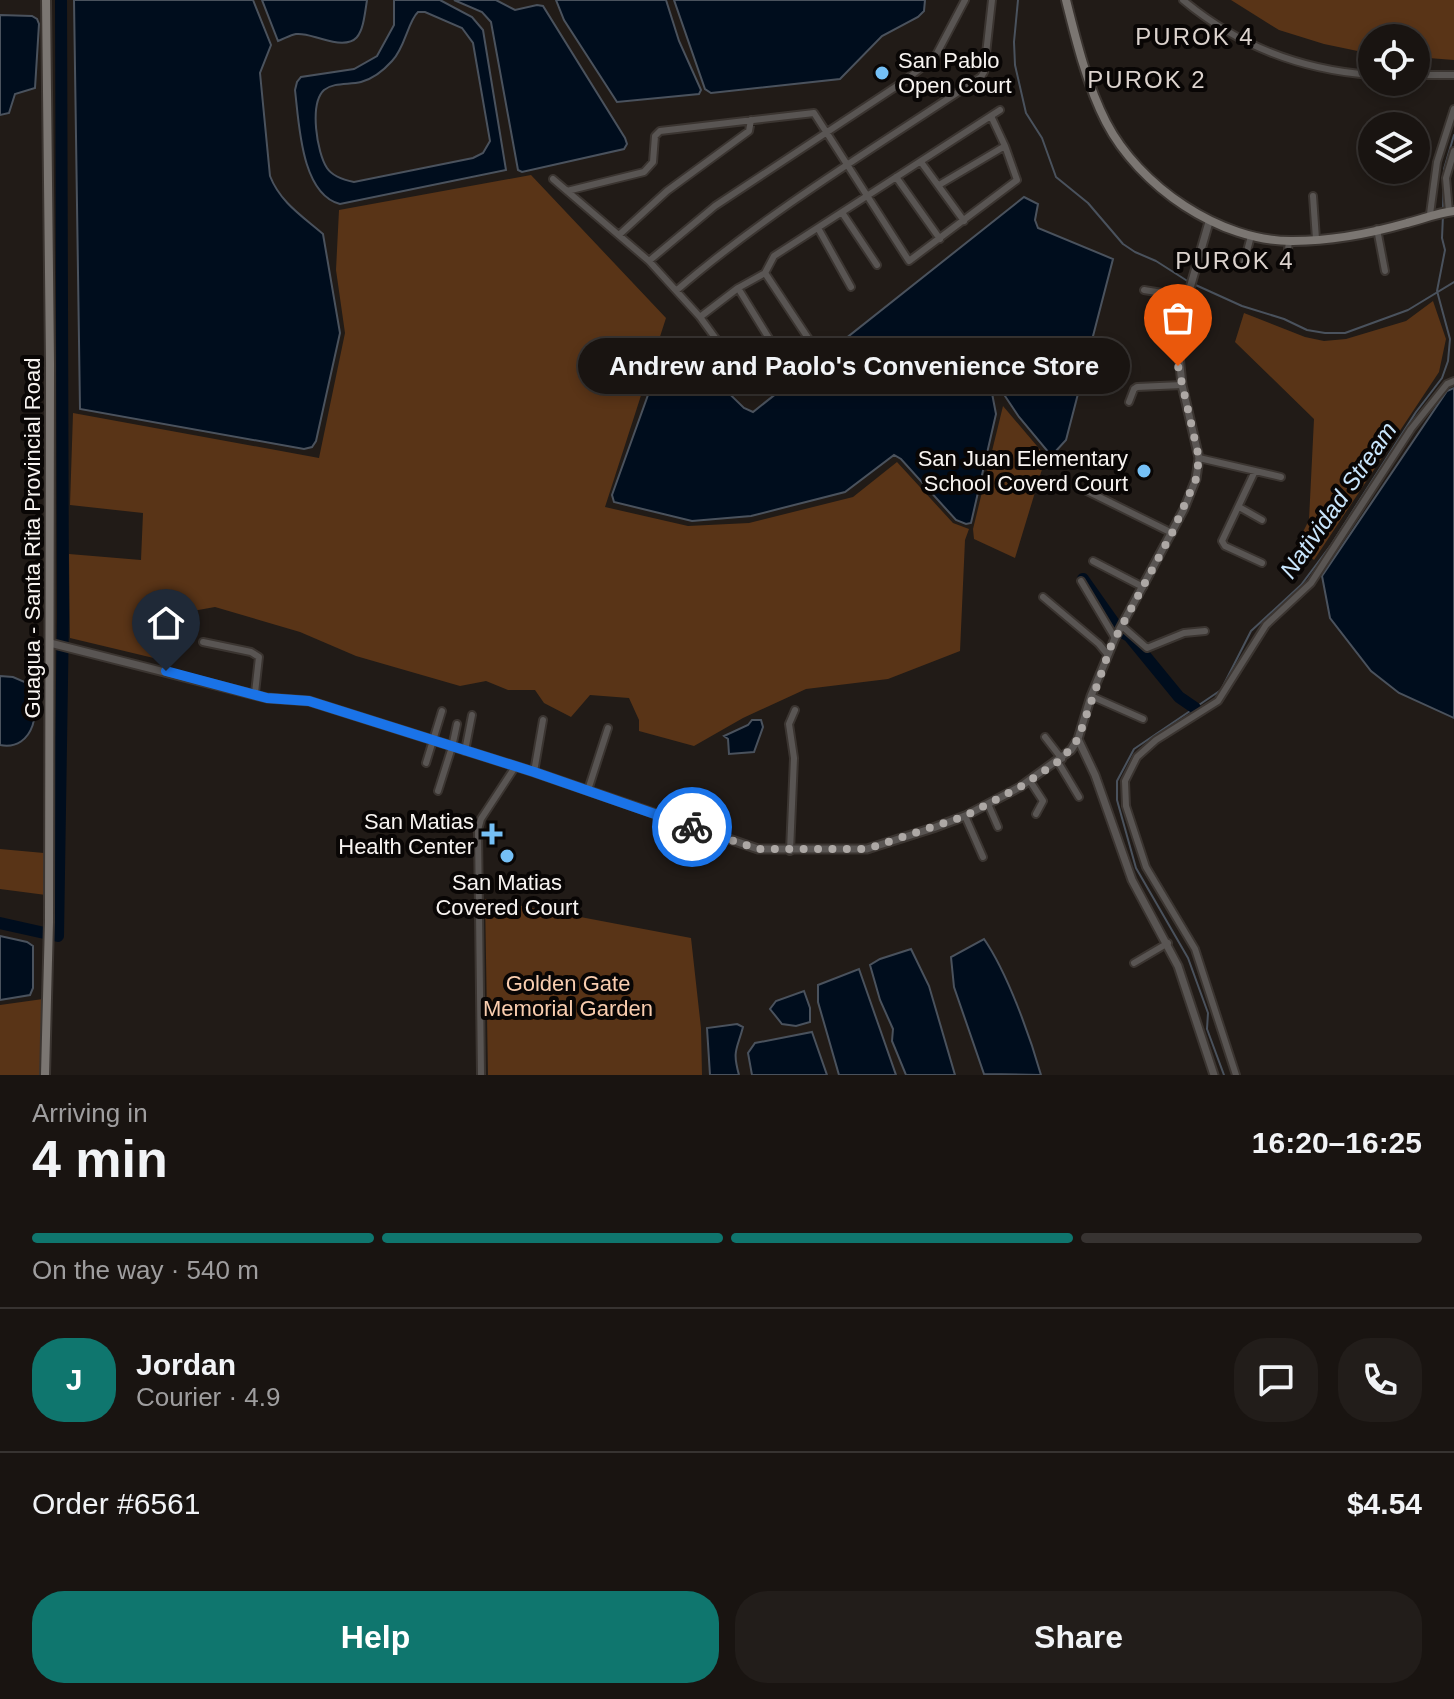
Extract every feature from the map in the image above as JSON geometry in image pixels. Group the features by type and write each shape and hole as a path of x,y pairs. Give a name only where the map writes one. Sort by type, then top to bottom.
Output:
{"main road":[{"name":"Guagua - Santa Rita Provincial Road","path":"45,1075 54,644 46,0"},
{"path":"1066,0 1089,79 1106,123 1131,157 1170,194 1209,222 1251,236 1289,241 1377,229 1448,212"}],"street":[{"path":"649,261 715,206 903,82 935,57 965,0"},
{"path":"677,290 717,256 981,77 992,0"},
{"path":"1183,0 1217,25 1287,60 1317,69 1358,73"},
{"path":"1430,75 1454,75"},
{"path":"1430,214 1437,162 1454,109"},
{"path":"700,317 738,288 765,273 774,256 1000,110"},
{"path":"567,191 644,172 653,162 655,136 660,131 814,113 828,130 909,261 1017,180 991,116"},
{"path":"620,234 667,191 749,131 751,120"},
{"path":"939,185 1005,146"},
{"path":"1448,212 1446,178 1454,151"},
{"path":"921,162 964,221"},
{"path":"896,177 940,239"},
{"path":"553,179 649,261 700,317 727,354"},
{"path":"1313,196 1316,239"},
{"path":"843,214 877,265"},
{"path":"54,644 267,698 309,701 534,772 758,849 867,849 965,816 1030,781 1060,760 1078,739 1091,696 1118,632 1172,533 1196,479 1199,458 1182,385 1179,355 1188,293 1209,222"},
{"path":"818,228 851,287"},
{"path":"1377,229 1385,271"},
{"path":"1243,266 1251,236"},
{"path":"1286,267 1289,241"},
{"path":"765,273 818,353 827,352"},
{"path":"738,288 778,353 788,356 808,340"},
{"path":"1144,290 1188,293"},
{"path":"1236,1075 1195,949 1146,867 1126,806 1125,781 1137,757 1156,740 1218,701 1266,625 1311,583 1411,429 1447,384 1454,381"},
{"path":"1129,402 1131,393 1137,387 1182,385"},
{"path":"1199,458 1281,477"},
{"path":"1255,471 1222,544 1262,563"},
{"path":"1085,490 1172,533"},
{"path":"1239,507 1262,520"},
{"path":"1093,561 1143,587"},
{"path":"1081,581 1118,632 1147,648 1184,633 1205,631"},
{"path":"1043,597 1108,655"},
{"path":"203,642 251,652 259,657 255,693"},
{"path":"1091,696 1143,719"},
{"path":"790,851 794,758 789,724 795,710"},
{"path":"426,763 442,711"},
{"path":"465,751 472,715"},
{"path":"534,772 543,720"},
{"path":"438,791 457,724"},
{"path":"588,790 608,728"},
{"path":"1045,737 1079,797"},
{"path":"1078,739 1095,775 1132,880 1178,966 1214,1075"},
{"path":"481,1075 478,830 481,819 515,767"},
{"path":"1030,781 1043,801 1036,814"},
{"path":"988,804 998,827"},
{"path":"965,816 983,857"},
{"path":"1134,963 1168,943"}],"green space":[{"path":"1231,0 1454,0 1454,60 1430,58 1430,24 1358,24 1358,51 1279,30"},
{"path":"531,175 666,318 605,507 688,526 749,523 853,497 897,462 953,523 969,529 965,540 960,651 888,679 806,689 743,718 694,746 639,731 639,720 629,698 590,695 571,717 544,703 535,690 508,690 486,681 460,686 356,656 300,632 215,607 176,614 162,660 70,638 69,554 141,560 143,513 70,505 73,413 319,458 345,333 336,270 339,210"},
{"path":"1433,301 1446,339 1439,372 1314,560 1296,546 1309,520 1314,419 1235,342 1244,313 1305,337 1324,341 1346,339 1406,321"},
{"path":"1003,406 1048,459 1043,466 1015,558 974,539 973,529"},
{"path":"0,849 44,853 46,895 0,889"},
{"name":"Golden Gate Memorial Garden","path":"485,899 691,938 701,1028 702,1075 488,1075"},
{"path":"43,999 40,1075 0,1075 0,1005"}],"water":[{"path":"74,0 253,0 271,45 260,73 270,176 286,201 323,234 340,333 316,441 312,447 304,449 80,409"},
{"path":"262,0 367,0 361,30 357,37 345,43 299,34 278,41"},
{"path":"394,0 440,0 472,17 483,30 506,170 340,204 327,198 317,187 304,156 295,90 297,82 301,77 354,69 377,56 394,25","holes":["418,12 462,28 473,43 490,141 483,153 473,158 354,182 336,176 323,161 318,140 316,117 319,97 328,87 361,82 382,71 396,56 415,16"]},
{"path":"454,0 496,0 515,10 543,6 625,138 627,144 624,149 522,172 518,170 491,22 482,12"},
{"path":"556,0 666,0 679,41 701,90 699,94 617,102 564,20"},
{"path":"674,0 925,0 924,11 918,17 882,36 840,79 711,93 705,89"},
{"path":"0,15 32,16 39,24 35,88 15,94 9,113 0,115"},
{"path":"1024,197 1038,204 1035,220 1038,228 1113,259 1066,440 1055,452 1049,453 999,387 994,385 991,388 996,414 971,523 956,520 894,455 845,492 751,516 692,521 614,502 612,495 666,345 679,345 744,408 753,412"},
{"path":"1454,388 1454,718 1399,693 1371,671 1330,618 1322,576 1447,391"},
{"path":"0,676 27,683 35,703 33,725 28,735 12,745 0,745"},
{"path":"752,720 761,720 763,727 754,752 729,754 728,739 724,736"},
{"path":"0,936 33,946 33,988 30,995 0,1000"},
{"path":"984,939 1017,1005 1041,1075 984,1074 954,987 951,957"},
{"path":"911,949 929,986 955,1075 906,1075 892,1041 893,1029 880,1000 870,965"},
{"path":"859,969 896,1075 839,1075 818,1002 818,985"},
{"path":"804,991 810,1008 810,1022 796,1026 782,1024 770,1009 776,1001"},
{"path":"737,1024 743,1027 736,1055 739,1075 710,1075 707,1028"},
{"path":"812,1032 827,1075 752,1075 748,1053 755,1043"}],"waterway":[{"path":"0,923 58,936 63,617 61,0"},
{"path":"1018,0 1015,65 1026,113 1042,138 1056,177 1088,203 1123,244 1135,252 1189,282 1242,306 1307,330 1325,333 1345,333 1408,310 1454,282"},
{"path":"1443,209 1444,169 1454,135"},
{"name":"Natividad Stream","path":"1224,1075 1207,1029 1208,1013 1188,958 1136,868 1117,800 1117,781 1134,749 1221,690 1251,631 1301,585 1442,378 1448,361 1450,339 1437,291 1445,250 1443,215"},
{"path":"1083,579 1119,630 1129,636 1179,697 1195,708"}],"way so far":[{"path":"692,827 758,849 867,849 965,816 1020,787 1062,759 1078,739 1111,646 1172,533 1196,479 1199,458 1178,366"}],"place":[{"name":"San Pablo Open Court","path":"882,73"},
{"name":"Andrew and Paolo's Convenience Store","path":"1178,366"},
{"name":"San Juan Elementary School Coverd Court","path":"1144,471"},
{"name":"San Matias Health Center","path":"492,834"},
{"name":"San Matias Covered Court","path":"507,856"}],"district":[{"name":"PUROK 4","path":"1195,36"},
{"name":"PUROK 2","path":"1147,79"},
{"name":"PUROK 4","path":"1235,260"}],"route":[{"path":"166,671 267,698 309,701 534,772 692,827"}]}
